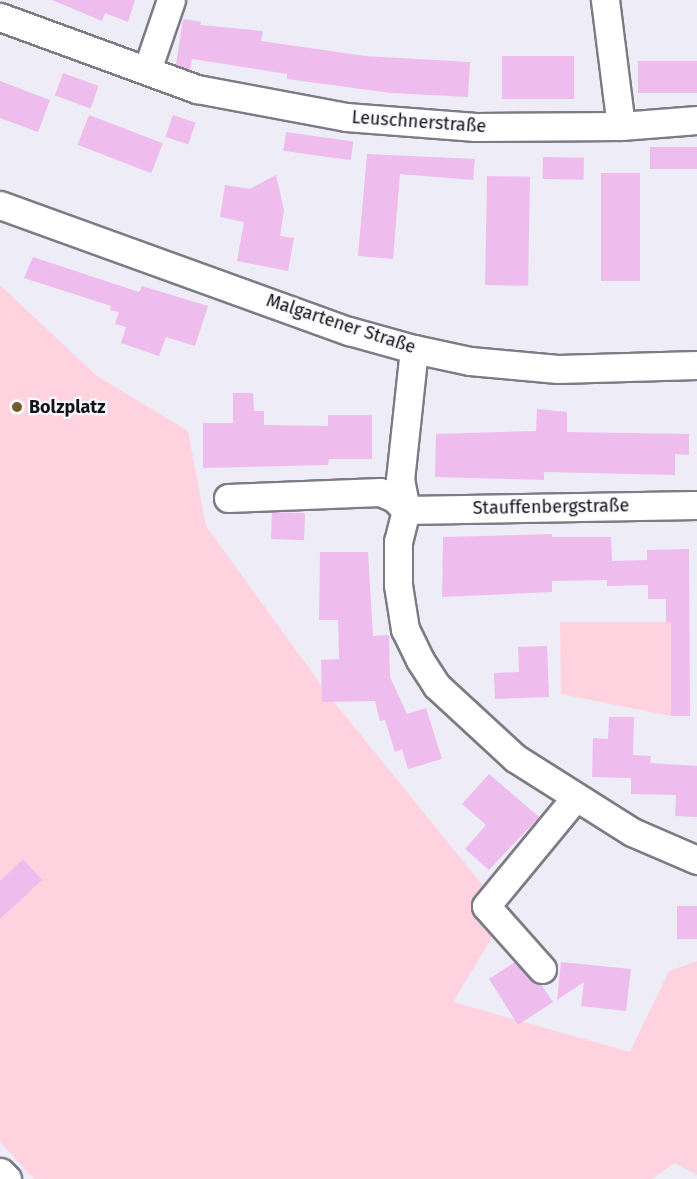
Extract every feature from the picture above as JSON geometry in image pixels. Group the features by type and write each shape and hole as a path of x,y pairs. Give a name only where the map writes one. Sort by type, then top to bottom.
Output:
{"street":[{"path":"147,70 171,0"},
{"path":"605,0 621,126"},
{"name":"Leuschnerstraße","path":"0,16 197,89 346,117 476,127 621,126 697,120"},
{"name":"Malgartener Straße","path":"0,205 349,331 414,349 470,361 558,369 697,365"},
{"path":"414,349 400,479 406,510 398,541 398,585 405,629 420,660 437,686 507,751 575,798 632,832 697,860"},
{"path":"228,498 380,492 394,498 406,510"},
{"name":"Stauffenbergstraße","path":"406,510 697,505"},
{"path":"542,969 486,906 575,798"},
{"path":"0,1172 7,1179"}],"shaded area":[{"path":"0,285 97,376 188,431 206,526 330,697 506,914 453,1002 630,1052 669,971 697,961 697,1175 674,1163 652,1179 34,1179 0,1142"},
{"path":"560,622 671,622 671,716 561,694"}],"building":[{"path":"52,0 135,0 128,22 105,13 102,21"},
{"path":"183,19 201,22 200,25 263,31 261,41 365,56 470,62 468,97 391,93 287,79 287,74 192,59 190,70 176,65"},
{"path":"502,56 574,56 574,99 502,99"},
{"path":"638,61 697,61 697,93 638,93"},
{"path":"63,73 99,86 90,109 55,96"},
{"path":"0,81 50,100 38,132 0,118"},
{"path":"89,115 163,143 151,173 78,145"},
{"path":"173,115 196,123 188,145 166,137"},
{"path":"286,132 353,141 351,160 283,151"},
{"path":"650,147 697,147 697,169 650,169"},
{"path":"367,154 475,159 473,180 400,174 393,259 358,256"},
{"path":"543,157 584,158 584,180 543,179"},
{"path":"601,173 640,173 640,281 601,281"},
{"path":"276,175 284,210 280,236 294,238 288,271 237,261 244,222 220,217 225,185 250,189"},
{"path":"487,176 530,177 528,286 485,285"},
{"path":"33,257 139,292 142,286 208,306 195,346 166,337 159,356 121,343 126,327 115,324 119,312 110,310 111,306 24,278"},
{"path":"233,393 253,393 254,411 264,411 264,425 328,426 328,415 372,415 372,459 329,459 328,465 203,468 203,423 233,423"},
{"path":"537,409 567,412 567,432 689,434 689,455 675,454 675,475 544,472 544,480 435,477 436,434 536,431"},
{"path":"272,512 305,513 304,540 271,539"},
{"path":"552,534 552,537 611,537 612,561 647,560 647,550 689,549 690,716 671,716 671,622 666,622 666,599 648,599 648,585 607,586 607,580 552,581 552,592 442,597 443,537"},
{"path":"320,552 368,552 373,636 389,635 390,677 407,714 426,708 442,759 408,769 402,749 395,752 385,720 380,721 375,701 322,702 321,660 339,659 338,620 319,620"},
{"path":"547,646 549,697 495,699 494,673 519,672 518,647"},
{"path":"609,717 634,717 633,755 651,756 650,763 697,766 697,817 675,816 676,795 631,794 631,778 592,777 593,738 608,739"},
{"path":"489,774 539,817 489,870 465,849 486,825 462,804"},
{"path":"23,859 42,880 0,919 0,881"},
{"path":"677,906 697,906 697,939 677,939"},
{"path":"515,962 531,980 541,984 553,1002 518,1025 489,979"},
{"path":"561,962 631,969 626,1011 581,1006 584,982 557,1000"}],"place":[{"name":"Bolzplatz","path":"17,407"}]}
